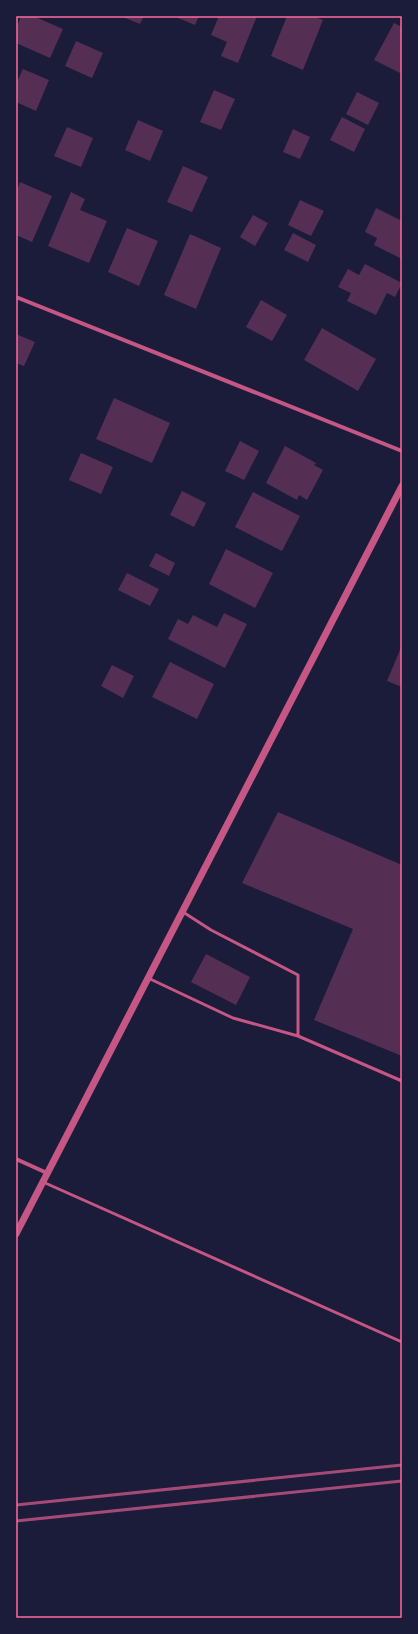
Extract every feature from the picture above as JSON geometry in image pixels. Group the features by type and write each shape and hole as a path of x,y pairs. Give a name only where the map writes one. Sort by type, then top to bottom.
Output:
{"street":[{"path":"16,297 402,451"},
{"path":"16,1234 402,486"},
{"path":"16,1159 47,1174"}],"lane":[{"path":"183,912 211,930 298,975 298,1036"},
{"path":"148,978 234,1018 298,1036 402,1081"},
{"path":"42,1182 402,1342"}],"building":[{"path":"21,16 33,16 63,29 50,58 16,43 16,29"},
{"path":"120,16 144,16 140,24"},
{"path":"179,16 199,16 195,25 178,18"},
{"path":"219,16 257,16 238,63 221,56 227,42 211,35"},
{"path":"287,16 313,16 323,20 303,70 271,56"},
{"path":"394,23 402,27 402,74 374,60"},
{"path":"76,41 103,53 92,78 65,66"},
{"path":"23,69 49,80 36,111 16,102 16,84"},
{"path":"214,90 235,99 221,130 200,122"},
{"path":"357,92 379,103 368,125 346,114"},
{"path":"342,117 365,129 354,152 330,140"},
{"path":"138,120 163,131 150,161 125,150"},
{"path":"67,127 93,138 81,167 54,156"},
{"path":"293,129 310,137 300,159 283,152"},
{"path":"183,166 208,177 192,212 167,202"},
{"path":"20,182 52,196 32,242 16,235 16,192"},
{"path":"71,192 85,199 80,210 107,221 89,263 48,246"},
{"path":"300,200 324,211 311,236 288,225"},
{"path":"376,208 402,221 402,259 374,245 377,238 365,232"},
{"path":"253,215 268,223 255,246 240,237"},
{"path":"127,228 158,241 139,286 108,272"},
{"path":"293,233 316,245 308,262 284,250"},
{"path":"190,234 221,248 196,309 164,295"},
{"path":"365,264 402,283 395,297 387,293 376,315 347,301 351,293 338,287 348,269 359,275"},
{"path":"261,300 287,315 272,341 246,327"},
{"path":"322,328 376,359 358,391 304,360"},
{"path":"16,334 35,342 24,366 16,363"},
{"path":"114,398 170,423 152,463 96,439"},
{"path":"240,441 259,451 244,480 225,471"},
{"path":"285,446 316,463 314,465 323,470 307,500 299,495 297,500 266,483"},
{"path":"81,453 113,467 101,494 69,480"},
{"path":"182,491 206,503 194,527 170,515"},
{"path":"253,492 300,516 282,551 235,527"},
{"path":"226,549 273,573 255,608 209,584"},
{"path":"156,553 175,563 169,576 149,566"},
{"path":"127,573 159,589 150,606 118,590"},
{"path":"224,613 247,624 225,668 168,639 178,619 188,624 193,615 217,627"},
{"path":"402,645 402,687 387,681"},
{"path":"170,662 214,684 197,719 152,697"},
{"path":"112,665 134,676 123,698 101,686"},
{"path":"278,812 402,865 402,1056 314,1020 353,929 242,883"},
{"path":"206,954 250,977 236,1005 191,982"}],"railway":[{"path":"16,1505 402,1465"},
{"path":"16,1521 402,1481"}]}
